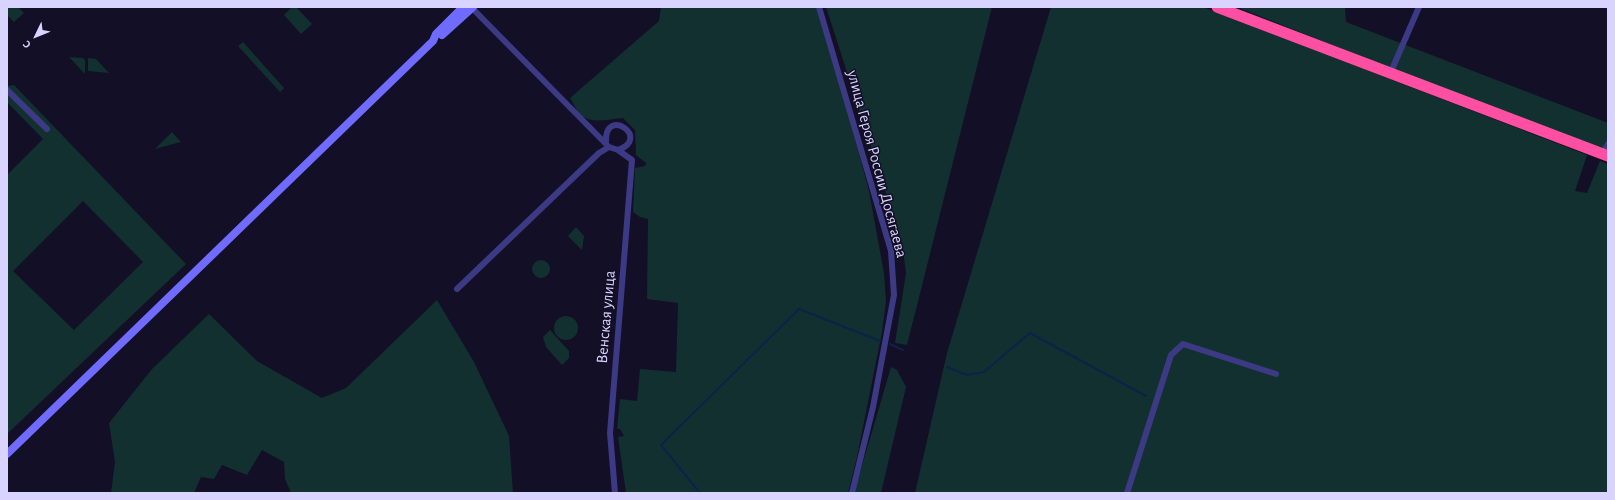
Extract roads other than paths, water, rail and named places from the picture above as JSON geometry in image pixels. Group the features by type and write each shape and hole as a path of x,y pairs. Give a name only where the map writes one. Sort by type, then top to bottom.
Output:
{"highway":[{"path":"1217,7 1605,155"}],"street":[{"path":"7,454 433,40 436,34 463,7"},
{"path":"433,40 438,38 472,7 607,144 618,150 625,148 630,141 630,133 625,127 618,125 610,127 606,134 607,144 599,153 457,289"},
{"name":"улица Героя России Досягаева","path":"819,7 891,251 894,295 873,407 852,493"},
{"path":"1390,74 1419,7"},
{"path":"7,90 47,130"},
{"path":"1605,155 1608,144"},
{"name":"Венская улица","path":"615,493 610,433 632,160 618,150"},
{"path":"1127,493 1171,355 1183,344 1276,374"}],"waterway":[{"path":"700,493 661,445 799,309 880,341"},
{"path":"947,367 967,375 984,372 1030,333 1146,396"},
{"path":"890,344 903,350"}]}
